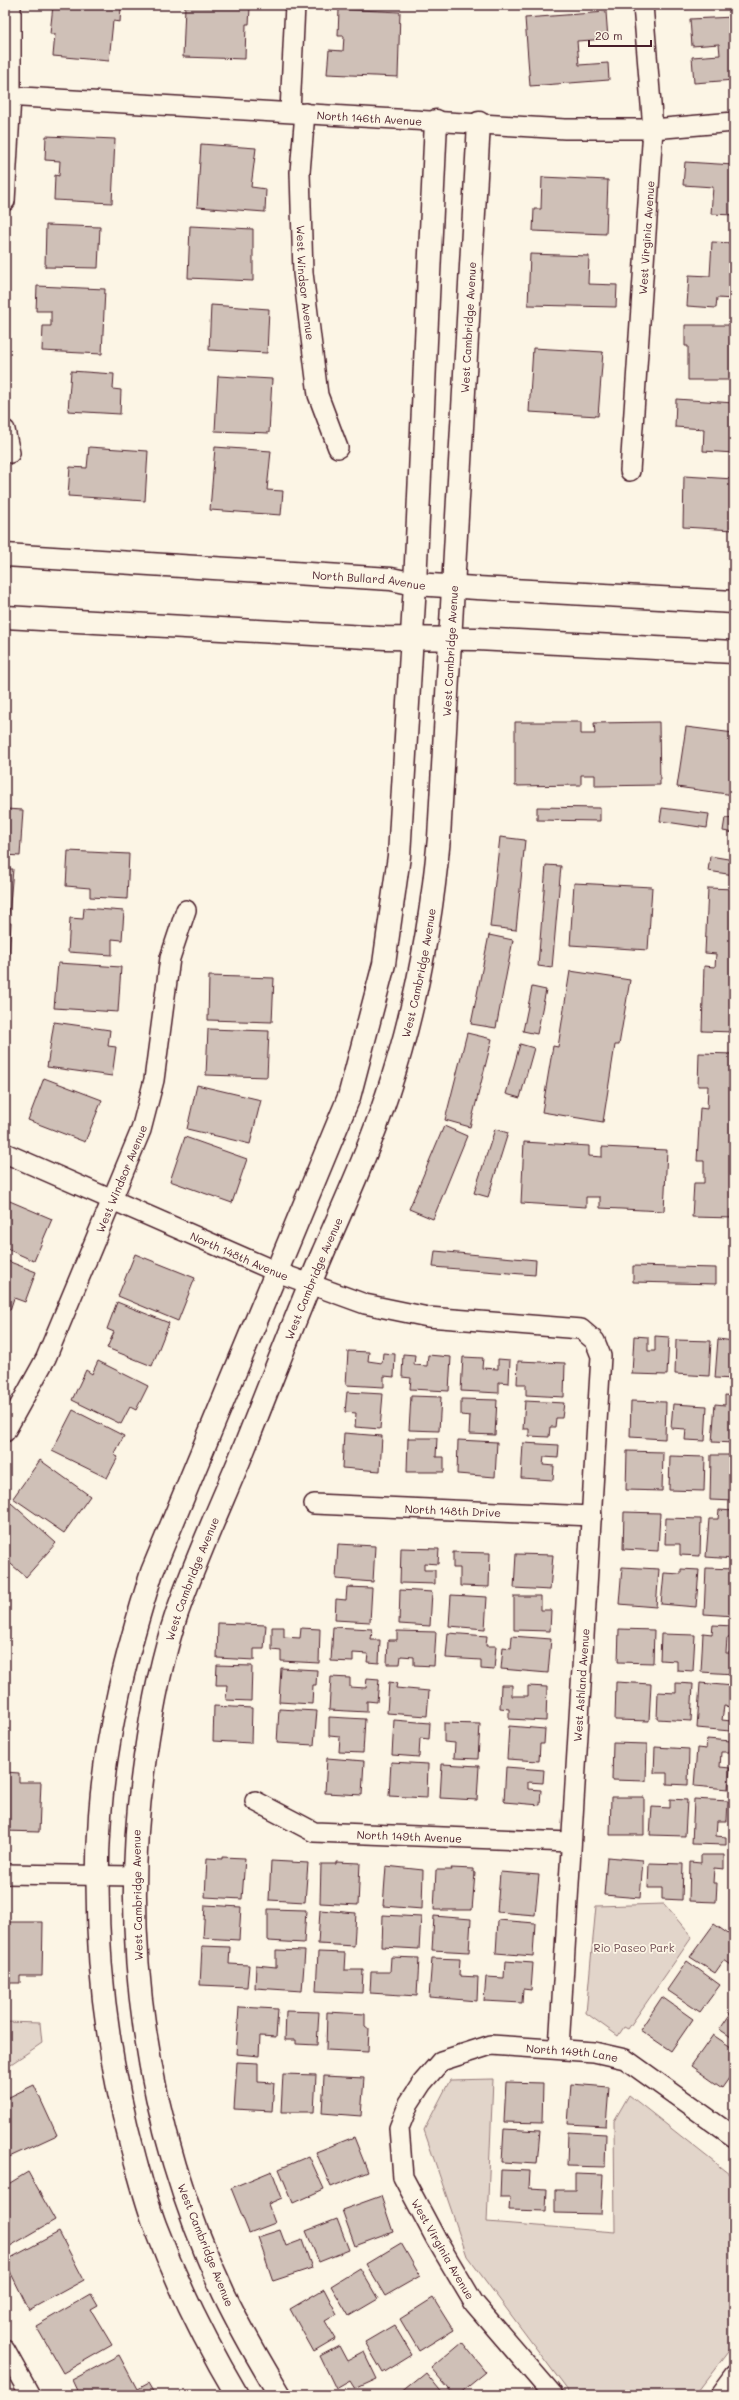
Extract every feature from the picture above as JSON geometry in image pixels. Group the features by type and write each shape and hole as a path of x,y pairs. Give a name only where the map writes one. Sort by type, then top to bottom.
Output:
{"street":[{"path":"5,201 11,5"},
{"name":"West Windsor Avenue","path":"295,5 303,273 318,395 338,448"},
{"name":"West Virginia Avenue","path":"630,470 653,129 643,5"},
{"name":"North 146th Avenue","path":"8,96 565,129 653,129 734,122"},
{"path":"237,2395 213,2353 172,2267 154,2224 130,2141 109,2046 101,1978 98,1874 100,1815 106,1766 128,1653 139,1614 168,1530 349,1097 384,964 399,856 415,584 436,121"},
{"name":"West Cambridge Avenue","path":"280,2395 257,2356 223,2292 180,2181 161,2116 150,2061 136,1946 134,1876 136,1818 150,1721 159,1674 176,1616 310,1284 380,1116 402,1045 420,969 434,888 439,838 479,124"},
{"path":"5,430 10,453"},
{"name":"North Bullard Avenue","path":"5,555 391,579 415,584 734,602"},
{"path":"5,617 411,638 451,638 734,652"},
{"name":"West Windsor Avenue","path":"5,1432 46,1358 141,1130 154,1080 170,958 186,910"},
{"name":"North 148th Avenue","path":"5,1153 277,1272 365,1304 428,1317 581,1329"},
{"name":"West Ashland Avenue","path":"559,2048 570,1842 592,1516 601,1356 595,1341 581,1329"},
{"name":"North 148th Drive","path":"314,1504 592,1516"},
{"name":"North 149th Avenue","path":"255,1801 314,1832 570,1842"},
{"path":"5,1874 98,1874 134,1876"},
{"name":"North 149th Lane","path":"422,2083 441,2061 490,2044 559,2048 594,2052 625,2059 734,2138"},
{"name":"West Virginia Avenue","path":"422,2083 408,2103 399,2128 403,2177 436,2239 474,2302 553,2395"},
{"path":"5,2350 30,2395"},
{"path":"720,2395 734,2376"}],"green space":[{"name":"Rio Paseo Park","path":"664,1904 692,1937 628,2029 624,2027 618,2036 586,2013 596,1906"},
{"path":"5,2022 40,2023 42,2043 5,2068"},
{"path":"493,2079 487,2222 615,2232 614,2121 629,2095 734,2178 734,2344 695,2395 571,2395 467,2256 424,2130 450,2080"}],"building":[{"path":"53,5 121,7 120,22 113,21 109,61 53,56 55,34 50,34"},
{"path":"523,5 580,5 523,8"},
{"path":"685,5 734,5 685,9"},
{"path":"185,6 250,8 249,24 246,24 245,59 183,57"},
{"path":"339,9 400,12 398,77 327,74 329,50 343,51 344,36 338,36"},
{"path":"606,12 608,39 577,41 579,65 608,63 609,80 530,86 525,18"},
{"path":"734,17 734,80 694,83 692,57 720,55 719,44 692,46 690,19"},
{"path":"46,136 115,139 112,203 54,200 55,175 59,176 60,161 45,160"},
{"path":"201,144 256,148 251,187 266,189 265,212 197,207"},
{"path":"685,162 734,165 734,215 711,214 713,187 683,185"},
{"path":"542,177 608,180 606,234 533,231 534,209 541,209"},
{"path":"46,225 100,227 98,268 45,267"},
{"path":"190,226 253,229 253,281 188,278"},
{"path":"712,242 734,243 734,299 717,298 716,308 687,306 689,275 710,276"},
{"path":"530,254 589,256 588,284 617,285 616,307 528,305"},
{"path":"37,286 105,289 102,354 42,351 43,326 51,326 51,311 36,311"},
{"path":"211,305 269,309 267,353 209,350"},
{"path":"685,325 734,325 734,380 688,380 688,346 685,346"},
{"path":"533,348 603,352 598,416 529,412"},
{"path":"71,371 114,374 113,389 121,390 120,414 68,411"},
{"path":"218,376 272,379 269,433 215,431"},
{"path":"676,399 734,403 734,453 703,451 704,429 675,427"},
{"path":"89,447 148,451 145,501 68,496 70,467 87,468"},
{"path":"215,447 271,451 267,490 283,491 281,515 210,510"},
{"path":"684,476 734,479 734,530 683,527"},
{"path":"515,722 581,722 581,734 595,734 594,723 659,722 660,785 595,786 595,775 581,775 581,785 515,786"},
{"path":"686,727 734,733 734,795 677,787"},
{"path":"537,807 600,808 600,821 537,820"},
{"path":"662,808 709,814 707,828 660,821"},
{"path":"5,809 23,810 20,856 5,855"},
{"path":"725,818 734,819 734,833 723,831"},
{"path":"500,837 525,840 516,930 490,927"},
{"path":"68,851 129,854 127,899 90,897 90,888 66,886"},
{"path":"710,856 734,860 734,875 708,871"},
{"path":"546,865 561,866 552,968 538,966"},
{"path":"5,869 13,869 9,916 5,915"},
{"path":"574,883 652,887 648,950 570,945"},
{"path":"708,888 734,889 734,1032 702,1031 704,966 715,967 716,954 705,953"},
{"path":"84,908 124,911 122,940 112,939 112,955 68,952 70,918 83,919"},
{"path":"5,923 11,923 9,958 5,958"},
{"path":"489,935 513,940 496,1028 471,1024"},
{"path":"58,963 121,967 118,1012 54,1008"},
{"path":"570,971 630,980 619,1045 615,1045 603,1122 542,1112 553,1046 558,1047"},
{"path":"209,976 274,978 272,1022 208,1020"},
{"path":"532,987 546,990 537,1034 523,1031"},
{"path":"54,1022 110,1030 108,1046 116,1047 112,1076 47,1067"},
{"path":"208,1029 269,1031 267,1077 206,1075"},
{"path":"467,1033 492,1039 470,1127 445,1120"},
{"path":"520,1044 534,1048 520,1098 506,1094"},
{"path":"699,1053 734,1054 734,1218 692,1217 694,1183 704,1183 704,1161 697,1161 700,1108 707,1109 708,1086 698,1086"},
{"path":"44,1078 102,1100 85,1142 28,1120"},
{"path":"197,1085 261,1100 250,1144 187,1129"},
{"path":"444,1126 467,1136 433,1219 409,1209"},
{"path":"495,1129 508,1133 488,1197 474,1193"},
{"path":"185,1137 247,1159 232,1203 170,1181"},
{"path":"524,1142 589,1146 589,1156 602,1157 602,1147 667,1150 664,1211 600,1208 600,1197 586,1197 586,1207 521,1203"},
{"path":"5,1199 52,1219 34,1261 5,1248"},
{"path":"435,1251 536,1260 535,1275 433,1267"},
{"path":"135,1254 195,1278 178,1321 118,1296"},
{"path":"5,1260 36,1272 25,1302 14,1298 10,1310 5,1308"},
{"path":"633,1266 716,1268 716,1284 633,1282"},
{"path":"117,1302 169,1323 152,1366 107,1348 114,1332 107,1329"},
{"path":"634,1336 648,1337 648,1351 655,1351 655,1336 669,1337 667,1375 632,1374"},
{"path":"718,1339 734,1341 734,1379 715,1378"},
{"path":"676,1340 711,1341 709,1376 675,1374"},
{"path":"348,1351 369,1352 368,1361 382,1363 383,1353 395,1354 394,1377 384,1376 384,1387 346,1385"},
{"path":"403,1354 415,1355 414,1365 427,1366 428,1355 451,1357 449,1391 410,1389 411,1378 402,1377"},
{"path":"463,1357 483,1358 482,1368 498,1369 498,1359 510,1360 509,1383 499,1382 499,1393 461,1391"},
{"path":"98,1361 148,1386 136,1410 130,1407 121,1424 72,1400 86,1370 92,1374"},
{"path":"518,1361 565,1363 564,1397 526,1395 526,1384 517,1384"},
{"path":"347,1392 383,1394 380,1429 355,1427 356,1413 345,1412"},
{"path":"725,1395 734,1396 734,1443 712,1442 715,1404 725,1405"},
{"path":"411,1396 441,1397 439,1431 409,1430"},
{"path":"461,1399 497,1400 495,1435 469,1434 470,1416 461,1415"},
{"path":"525,1401 564,1403 562,1418 556,1418 555,1427 550,1427 549,1437 529,1436 529,1429 523,1429"},
{"path":"631,1401 666,1402 665,1439 630,1437"},
{"path":"673,1404 707,1406 705,1441 685,1440 686,1429 671,1428"},
{"path":"73,1410 124,1436 114,1455 118,1457 107,1478 52,1451"},
{"path":"344,1433 382,1436 380,1471 342,1468"},
{"path":"408,1438 437,1438 436,1457 444,1457 444,1472 407,1472"},
{"path":"458,1440 497,1442 495,1477 457,1474"},
{"path":"523,1443 559,1445 558,1458 544,1457 543,1465 554,1466 553,1480 521,1478"},
{"path":"627,1451 663,1452 662,1491 626,1490"},
{"path":"711,1455 734,1455 734,1501 710,1500"},
{"path":"670,1456 705,1457 704,1491 669,1490"},
{"path":"40,1460 90,1496 64,1533 13,1498"},
{"path":"11,1503 56,1543 26,1577 5,1559 5,1509"},
{"path":"719,1510 734,1511 732,1537 734,1538 734,1559 706,1557 709,1519 718,1519"},
{"path":"624,1512 660,1513 658,1551 623,1549"},
{"path":"666,1518 701,1519 700,1556 680,1555 680,1544 665,1544"},
{"path":"338,1544 375,1546 373,1582 336,1579"},
{"path":"401,1548 439,1549 438,1564 424,1563 424,1570 435,1570 435,1584 400,1583"},
{"path":"453,1552 490,1553 489,1587 460,1586 460,1568 453,1568"},
{"path":"516,1554 553,1555 550,1590 514,1588"},
{"path":"622,1567 659,1569 656,1607 619,1604"},
{"path":"706,1568 734,1569 734,1594 732,1594 732,1602 734,1602 734,1616 704,1614"},
{"path":"681,1569 699,1570 696,1607 661,1604 664,1573 681,1574"},
{"path":"347,1587 372,1588 370,1622 335,1620 336,1599 346,1600"},
{"path":"400,1590 432,1592 430,1626 399,1624"},
{"path":"451,1595 487,1597 485,1629 449,1626"},
{"path":"514,1596 541,1596 541,1610 551,1610 550,1631 514,1630"},
{"path":"218,1623 266,1625 264,1649 254,1649 254,1660 217,1658"},
{"path":"713,1625 734,1626 734,1638 727,1638 726,1653 734,1653 734,1674 701,1672 703,1633 712,1634"},
{"path":"272,1627 284,1627 284,1637 300,1638 301,1628 320,1629 319,1663 281,1661 281,1651 272,1650"},
{"path":"333,1627 372,1629 371,1640 380,1640 379,1663 367,1662 368,1654 353,1653 353,1662 331,1661"},
{"path":"619,1629 654,1630 653,1663 618,1662"},
{"path":"397,1631 436,1632 434,1666 414,1665 414,1657 401,1656 400,1664 387,1664 388,1640 397,1640"},
{"path":"448,1633 487,1636 486,1646 496,1646 494,1670 481,1669 481,1660 446,1658"},
{"path":"661,1634 695,1635 693,1671 677,1670 677,1661 660,1660"},
{"path":"512,1636 551,1639 548,1673 501,1669 503,1647 511,1648"},
{"path":"217,1665 252,1666 251,1701 226,1700 227,1685 216,1685"},
{"path":"281,1668 317,1670 316,1685 313,1685 312,1704 279,1702"},
{"path":"331,1677 350,1678 350,1687 366,1688 367,1678 379,1679 377,1702 367,1701 367,1712 329,1710"},
{"path":"389,1682 397,1683 396,1688 429,1691 427,1716 387,1713"},
{"path":"616,1682 651,1684 649,1721 615,1720"},
{"path":"676,1683 693,1684 691,1721 657,1719 658,1692 676,1693"},
{"path":"700,1683 733,1686 731,1707 724,1706 722,1720 731,1721 730,1731 697,1728"},
{"path":"501,1685 512,1685 512,1696 528,1696 528,1686 547,1687 546,1721 509,1719 509,1709 500,1708"},
{"path":"214,1706 252,1708 251,1743 213,1741"},
{"path":"279,1709 317,1711 314,1745 277,1743"},
{"path":"329,1717 365,1719 363,1753 339,1752 340,1737 329,1736"},
{"path":"394,1720 430,1723 429,1739 420,1738 419,1757 392,1755"},
{"path":"444,1723 480,1724 478,1759 454,1758 455,1743 444,1742"},
{"path":"509,1726 545,1729 544,1744 540,1744 539,1761 507,1759"},
{"path":"707,1739 731,1741 730,1752 721,1752 720,1767 730,1768 728,1789 694,1786 697,1748 706,1749"},
{"path":"613,1743 647,1744 646,1781 612,1780"},
{"path":"655,1747 689,1749 688,1785 667,1784 667,1773 654,1773"},
{"path":"327,1758 364,1761 362,1795 325,1793"},
{"path":"391,1762 428,1764 427,1798 389,1796"},
{"path":"442,1764 479,1766 477,1800 440,1798"},
{"path":"506,1767 544,1770 543,1783 528,1782 528,1789 541,1790 540,1805 504,1802"},
{"path":"5,1772 19,1773 19,1782 41,1782 39,1832 5,1831"},
{"path":"611,1797 644,1797 644,1835 610,1835"},
{"path":"670,1799 687,1800 685,1836 650,1835 652,1807 670,1808"},
{"path":"694,1799 728,1801 727,1821 717,1821 716,1836 726,1837 726,1845 692,1844"},
{"path":"701,1855 724,1855 724,1869 714,1868 713,1883 717,1883 716,1902 689,1901 690,1862 701,1863"},
{"path":"222,1857 245,1858 242,1899 205,1897 207,1858 222,1859"},
{"path":"607,1857 643,1860 640,1898 604,1895"},
{"path":"271,1861 308,1863 305,1902 269,1900"},
{"path":"336,1862 360,1863 358,1905 320,1903 321,1864 336,1864"},
{"path":"649,1863 683,1864 682,1900 662,1899 662,1888 648,1888"},
{"path":"386,1866 423,1870 422,1909 383,1906"},
{"path":"451,1868 473,1869 473,1872 475,1873 472,1910 434,1910 436,1870 452,1870"},
{"path":"500,1872 539,1875 535,1915 497,1912"},
{"path":"205,1905 241,1907 239,1940 203,1938"},
{"path":"268,1909 306,1910 304,1943 268,1941"},
{"path":"320,1910 356,1913 354,1946 318,1944"},
{"path":"383,1915 421,1917 419,1949 382,1947"},
{"path":"434,1916 471,1919 469,1952 432,1950"},
{"path":"498,1920 535,1923 533,1956 496,1953"},
{"path":"5,1922 43,1922 42,1976 20,1976 20,1983 5,1983"},
{"path":"714,1924 734,1938 734,1967 724,1960 715,1973 690,1957"},
{"path":"202,1946 230,1947 229,1964 249,1965 247,1987 200,1985"},
{"path":"276,1950 305,1951 302,1991 255,1988 256,1965 276,1967"},
{"path":"318,1952 345,1953 344,1970 363,1970 362,1993 316,1991"},
{"path":"391,1957 419,1958 417,1996 370,1993 371,1972 390,1972"},
{"path":"432,1958 460,1959 459,1976 478,1977 477,2001 429,1997"},
{"path":"505,1961 533,1963 531,1990 523,1989 522,2003 484,2001 486,1977 504,1978"},
{"path":"687,1961 720,1985 700,2012 667,1990"},
{"path":"662,1997 693,2019 671,2051 640,2030"},
{"path":"239,2007 278,2009 276,2037 260,2036 259,2056 236,2054"},
{"path":"734,2007 734,2039 719,2029"},
{"path":"286,2011 319,2012 317,2045 296,2044 296,2040 285,2040"},
{"path":"327,2012 365,2014 365,2026 369,2029 368,2052 326,2050"},
{"path":"713,2035 734,2049 734,2071 722,2088 691,2066"},
{"path":"237,2062 258,2063 258,2082 274,2083 272,2111 234,2109"},
{"path":"283,2074 316,2075 314,2112 281,2112"},
{"path":"324,2076 364,2078 361,2116 322,2113"},
{"path":"506,2082 543,2083 542,2123 504,2122"},
{"path":"571,2084 609,2087 606,2126 568,2124"},
{"path":"34,2085 57,2135 5,2159 5,2099"},
{"path":"504,2129 540,2131 537,2164 502,2162"},
{"path":"568,2132 606,2134 605,2167 567,2166"},
{"path":"354,2137 368,2172 331,2187 316,2152"},
{"path":"309,2156 324,2189 293,2203 279,2169"},
{"path":"501,2170 530,2171 529,2188 547,2189 546,2211 509,2210 510,2197 500,2197"},
{"path":"272,2171 282,2198 268,2204 275,2223 249,2233 231,2188"},
{"path":"28,2172 55,2220 5,2249 5,2186"},
{"path":"575,2174 603,2175 601,2214 555,2213 555,2190 575,2190"},
{"path":"381,2196 393,2232 355,2246 342,2210"},
{"path":"337,2219 349,2250 319,2262 306,2231"},
{"path":"280,2230 286,2246 302,2240 312,2268 273,2281 258,2237"},
{"path":"59,2232 84,2280 29,2310 5,2261"},
{"path":"401,2243 420,2276 385,2296 366,2264"},
{"path":"360,2268 378,2299 349,2316 331,2286"},
{"path":"324,2289 337,2314 325,2321 336,2339 314,2352 290,2309"},
{"path":"91,2294 98,2306 91,2310 112,2345 63,2373 36,2326"},
{"path":"433,2298 453,2330 419,2351 400,2319"},
{"path":"394,2325 412,2355 383,2373 365,2342"},
{"path":"462,2342 486,2372 458,2395 454,2395 431,2368"},
{"path":"339,2346 347,2361 364,2352 377,2379 355,2389 350,2381 336,2389 320,2356"},
{"path":"119,2355 137,2389 148,2383 155,2395 79,2395 72,2380"},
{"path":"426,2373 444,2395 400,2394"},
{"path":"503,2391 507,2395 498,2395"}]}
